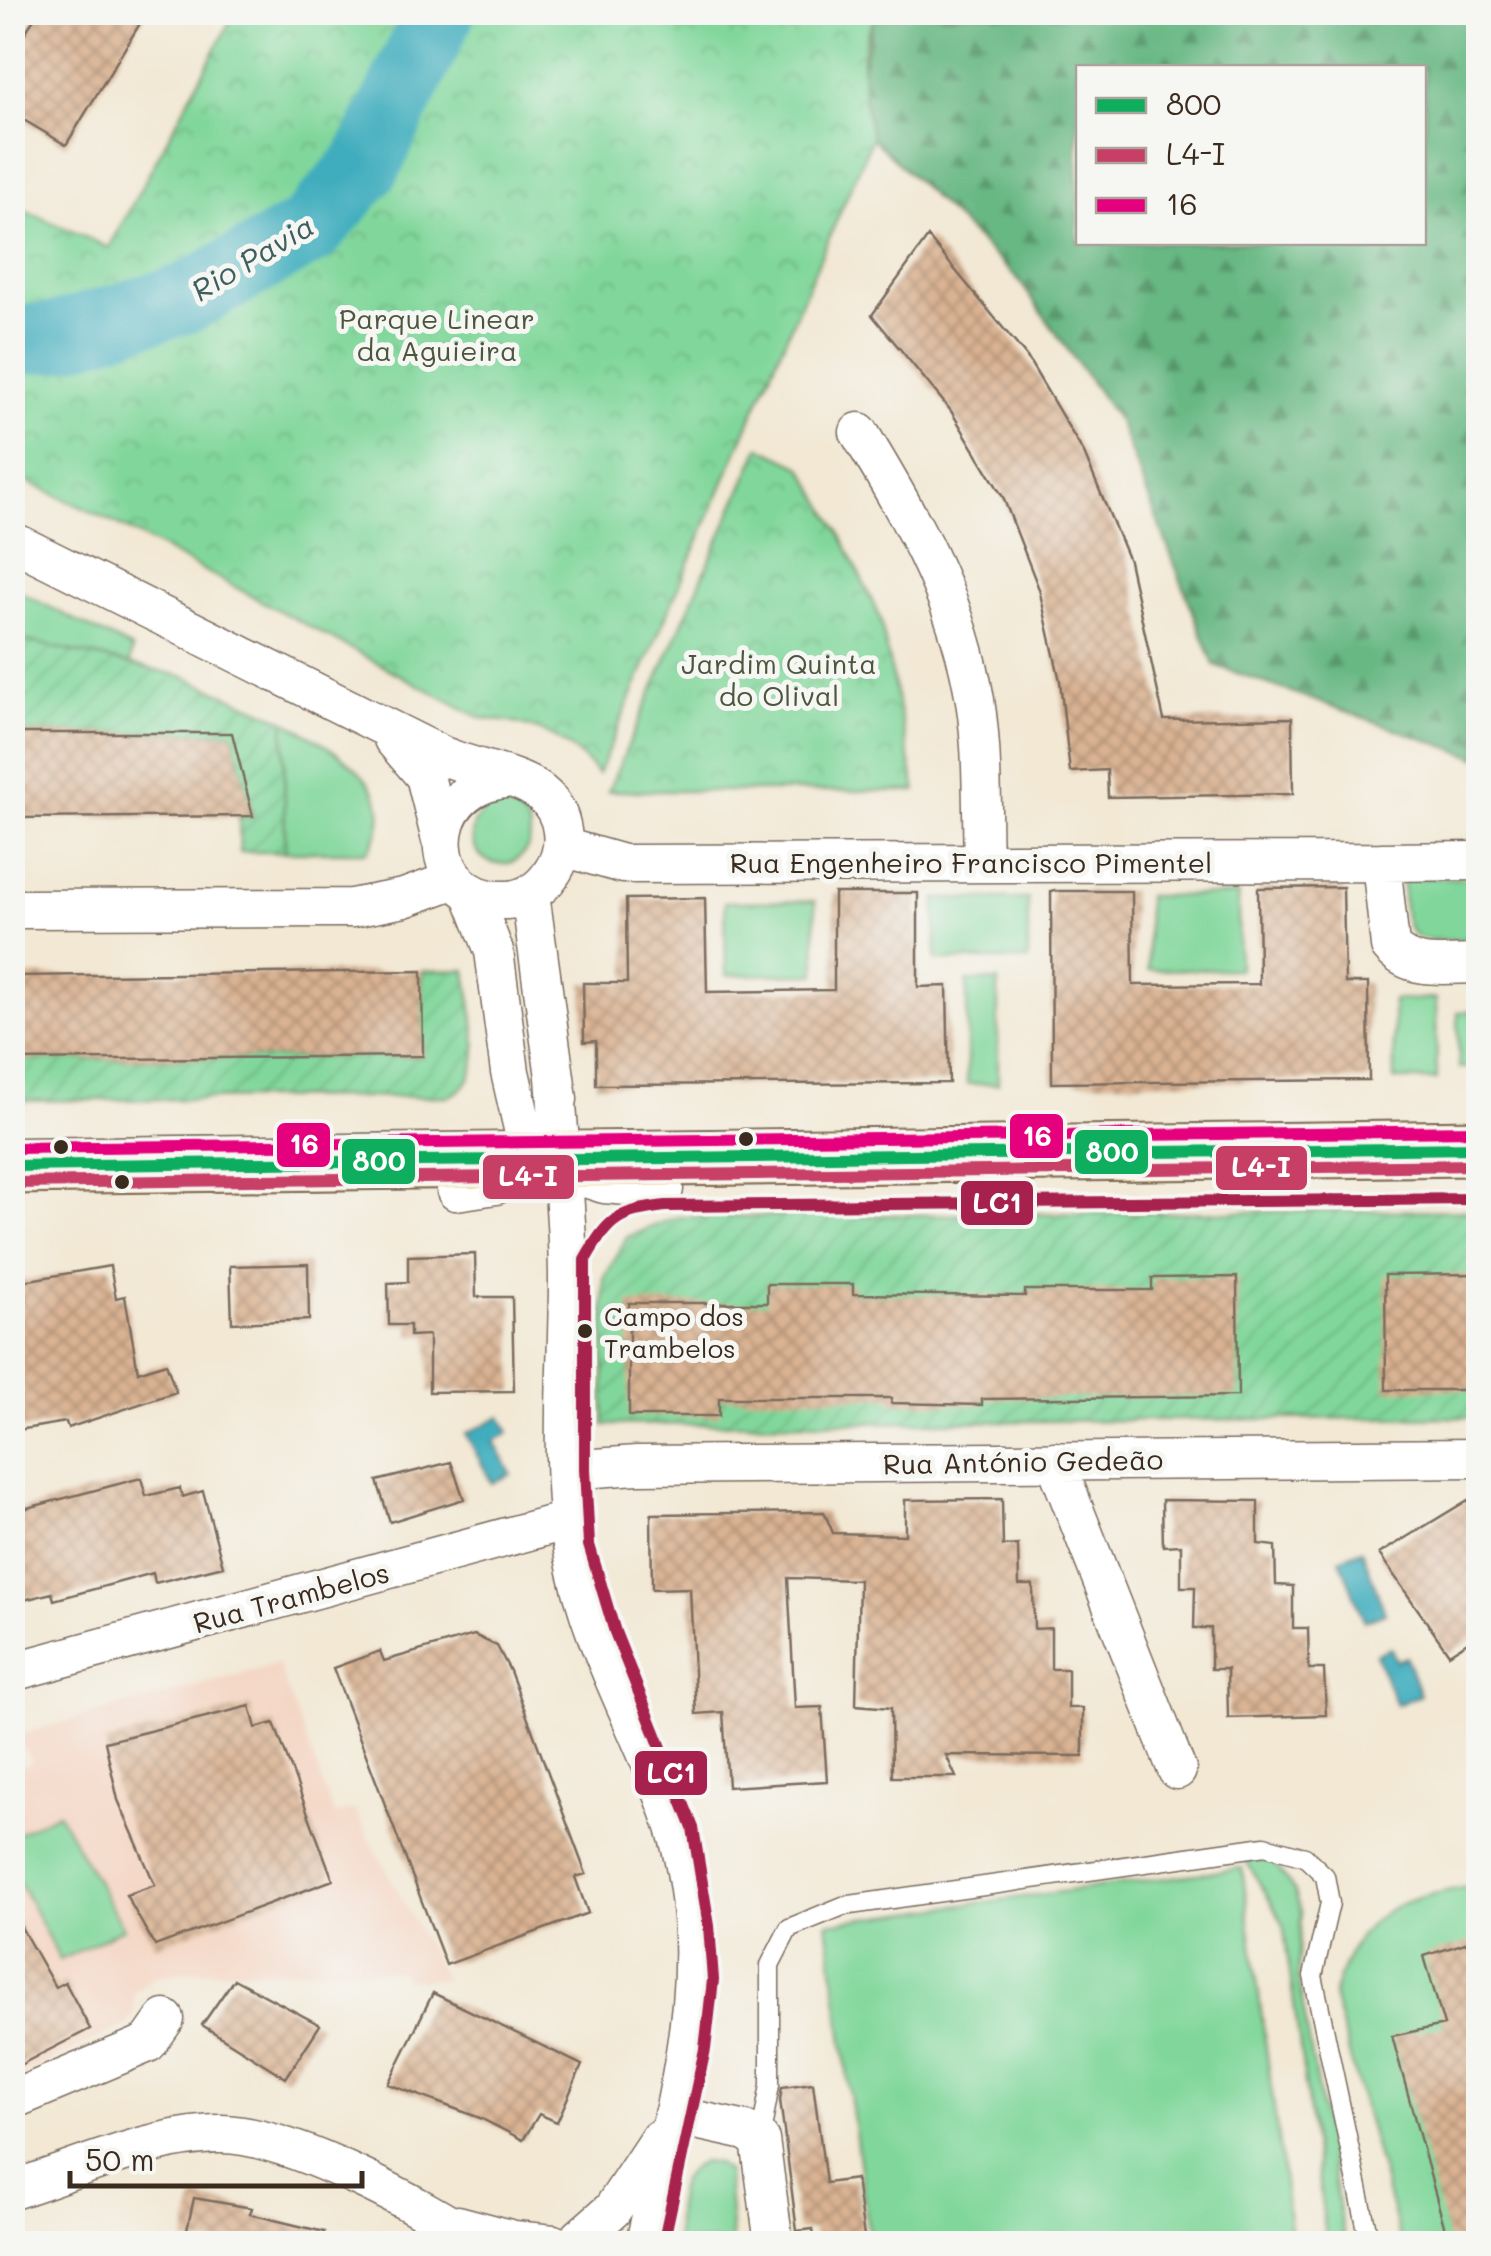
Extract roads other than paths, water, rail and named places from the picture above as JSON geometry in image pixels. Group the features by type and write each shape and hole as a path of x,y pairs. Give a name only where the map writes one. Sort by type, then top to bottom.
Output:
{"main road":[{"path":"663,1172 1478,1148"},
{"path":"12,1166 455,1174"},
{"path":"12,1195 552,1172 1478,1182"}],"street":[{"path":"859,432 914,524 949,602 973,685 982,862"},
{"path":"12,541 442,756 524,783 542,793 562,826 563,846 546,882 530,894 510,900 464,886 352,908 12,909"},
{"path":"372,721 406,750 425,776 441,843 494,951 510,1072 521,1120 552,1172"},
{"path":"441,843 452,804 467,790 505,779"},
{"name":"Rua Engenheiro Francisco Pimentel","path":"563,846 624,864 1478,861"},
{"path":"1381,862 1390,946 1399,956 1414,964 1478,964"},
{"path":"530,894 552,1172 570,1520 581,1590 658,1777 680,1852 696,1980 688,2047 646,2244"},
{"path":"455,1174 504,1116 510,1101 510,1072"},
{"name":"Rua António Gedeão","path":"568,1470 1056,1460 1478,1458"},
{"path":"1056,1460 1177,1770"},
{"name":"Rua Trambelos","path":"12,1672 570,1520"},
{"path":"12,2100 148,2043 165,2019"},
{"path":"672,2115 746,2131 760,2140 774,2244"},
{"path":"445,2221 514,2240 578,2242 612,2210 672,2115"},
{"path":"12,2190 182,2139 242,2135 316,2160 445,2221 479,2244"}],"lane":[{"path":"760,2140 770,2085 770,1965 790,1928 843,1906 1265,1846 1305,1858 1325,1876 1330,1903 1313,1976 1370,2244"}],"water":[{"path":"501,1416 509,1433 494,1441 511,1474 492,1483 466,1434"},
{"path":"1362,1550 1385,1613 1364,1621 1340,1559"},
{"path":"1391,1648 1396,1661 1406,1657 1420,1695 1396,1705 1376,1654"}],"waterway":[{"name":"Rio Pavia","path":"12,340 57,337 187,298 310,230 367,164 440,12"}],"place":[{"name":"Campo dos Trambelos","path":"585,1331"}],"park label":[{"name":"Parque Linear da Aguieira","path":"437,334"},
{"name":"Jardim Quinta do Olival","path":"779,679"}]}
